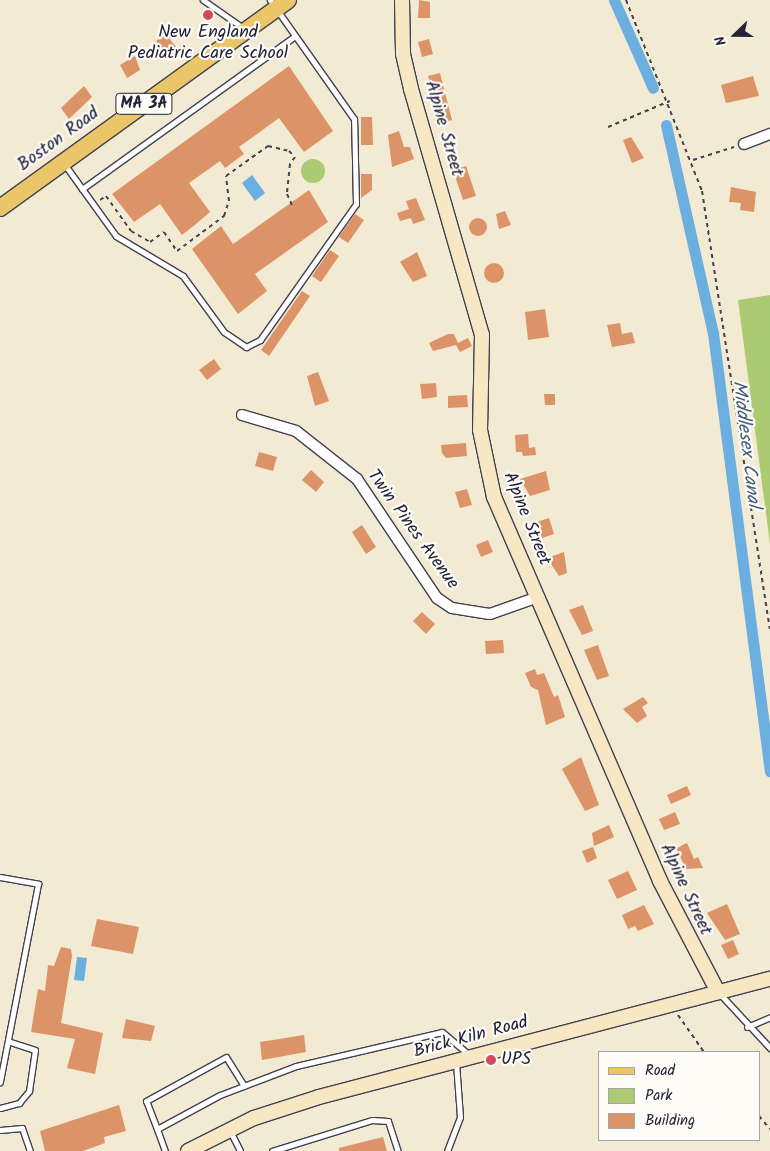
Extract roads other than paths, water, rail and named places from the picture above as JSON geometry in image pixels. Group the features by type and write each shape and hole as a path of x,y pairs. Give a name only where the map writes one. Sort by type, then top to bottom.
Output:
{"main road":[{"name":"Boston Road","path":"0,208 246,30 278,3"}],"street":[{"name":"Alpine Street","path":"402,0 407,72 482,335 480,430 485,464 494,497 660,881 718,992"},
{"path":"744,144 770,134"},
{"name":"Twin Pines Avenue","path":"242,415 296,431 357,479 437,598 452,608 490,614 538,597"},
{"name":"Brick Kiln Road","path":"188,1151 229,1130 312,1099 770,979"}],"lane":[{"path":"203,0 246,30"},
{"path":"63,162 116,236 183,276 224,332 246,346 260,340 356,204 354,119 295,36 278,3"},
{"path":"82,189 295,36"},
{"path":"0,877 38,884 0,1082"},
{"path":"718,992 746,1027 770,1048"},
{"path":"746,1027 770,1017"},
{"path":"157,1129 244,1086 296,1066 442,1032 473,1058"},
{"path":"0,1108 19,1103 29,1090 35,1050 8,1041"},
{"path":"165,1151 146,1101 226,1057 244,1086"},
{"path":"447,1151 460,1117 456,1062"},
{"path":"272,1151 372,1120 388,1121 398,1151"},
{"path":"0,1130 22,1128 30,1151"},
{"path":"229,1130 240,1151"}],"water":[{"path":"252,175 265,193 255,201 242,183"},
{"path":"77,957 87,958 84,981 74,980"}],"waterway":[{"name":"Middlesex Canal","path":"614,0 653,88"},
{"name":"Middlesex Canal","path":"666,125 713,333 770,771"}],"place":[{"name":"New England Pediatric Care School","path":"208,15"},
{"name":"UPS","path":"491,1060"}]}
